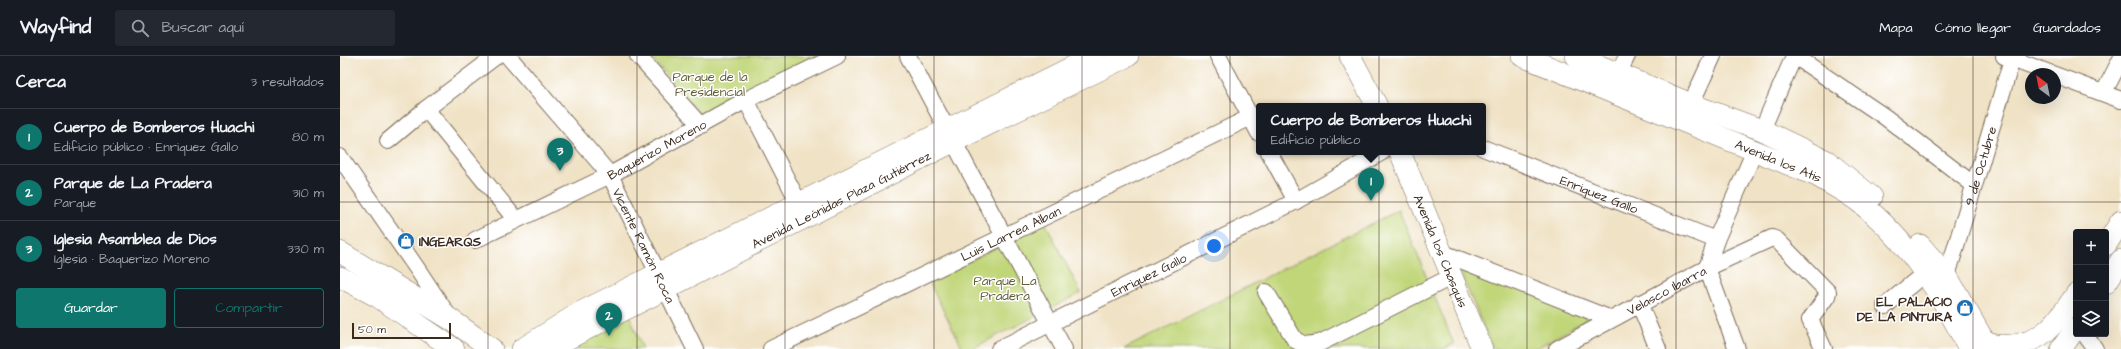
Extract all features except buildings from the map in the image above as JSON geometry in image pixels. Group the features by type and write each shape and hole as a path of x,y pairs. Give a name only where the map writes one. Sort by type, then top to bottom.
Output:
{"main road":[{"name":"Avenida Leónidas Plaza Gutiérrez","path":"949,136 987,110 1094,56"},
{"name":"Avenida Leónidas Plaza Gutiérrez","path":"557,346 662,282 949,136 1128,56"},
{"path":"1350,56 1374,103"},
{"name":"Avenida los Atis","path":"1522,56 1817,176 1858,201 1886,225 1925,273 1969,349"},
{"name":"Avenida los Atis","path":"1576,56 1623,64 1691,104 1762,130 1827,161 1875,200 1907,230 1947,276 1983,339 1997,347"},
{"name":"Avenida los Chasquis","path":"1401,155 1453,276 1482,349"},
{"path":"2109,240 2121,221"},
{"path":"340,252 450,319 492,349"},
{"path":"2109,279 2120,263"},
{"path":"340,277 378,297 454,349"},
{"name":"Avenida Leónidas Plaza Gutiérrez","path":"522,349 579,313 662,282"},
{"path":"1997,347 2012,346 2030,341 2049,331 2073,298"},
{"path":"2061,349 2073,332"}],"street":[{"path":"388,141 426,109 496,56"},
{"name":"Vicente Ramón Roca","path":"508,56 610,175 695,349"},
{"path":"638,56 701,126"},
{"name":"Baquerizo Moreno","path":"475,240 610,175 746,100 837,56"},
{"path":"908,56 949,136 1004,236 1049,325 1064,349"},
{"path":"1218,56 1256,126"},
{"path":"1691,104 1713,56"},
{"path":"1762,130 1794,56 1885,117 1974,185"},
{"path":"2010,57 2104,92 2121,100"},
{"name":"9 de Octubre","path":"1947,276 2010,57"},
{"path":"2104,92 2121,59"},
{"path":"746,100 802,211"},
{"path":"426,109 516,220"},
{"name":"Luis Larrea Alban","path":"771,349 1251,117"},
{"name":"Enriquez Gallo","path":"1486,149 1716,240"},
{"path":"1738,349 1706,268 1716,240 1755,150"},
{"path":"1272,155 1296,201"},
{"name":"Enriquez Gallo","path":"999,349 1296,201 1377,155"},
{"path":"340,157 450,319"},
{"name":"Velasco Ibarra","path":"1557,349 1574,345 1611,319 1639,303 1706,268 1767,239 1777,240 1828,292 1827,296 1810,320 1824,349"},
{"path":"1443,253 1611,319"},
{"path":"1885,306 1925,273"},
{"path":"1266,292 1295,340 1305,345 1320,343 1453,276"},
{"path":"1639,303 1658,349"},
{"path":"2087,337 2095,349"}],"green space":[{"name":"Parque de la Presidencial","path":"650,56 818,56 733,100 703,118"},
{"path":"1399,210 1454,344 1444,349 1124,349"},
{"name":"Parque La Pradera","path":"1045,222 1081,293 971,349 963,349 929,282"},
{"path":"1456,262 1589,318 1535,349 1493,349"},
{"path":"628,312 643,349 566,349"}],"place":[{"name":"Iglesia Asamblea de Dios","path":"560,171"},
{"name":"Cuerpo de Bomberos Huachi","path":"1371,201"},
{"name":"INGEARQS","path":"406,241"},
{"name":"EL PALACIO DE LA PINTURA","path":"1965,308"},
{"name":"Parque de La Pradera","path":"609,336"}]}
